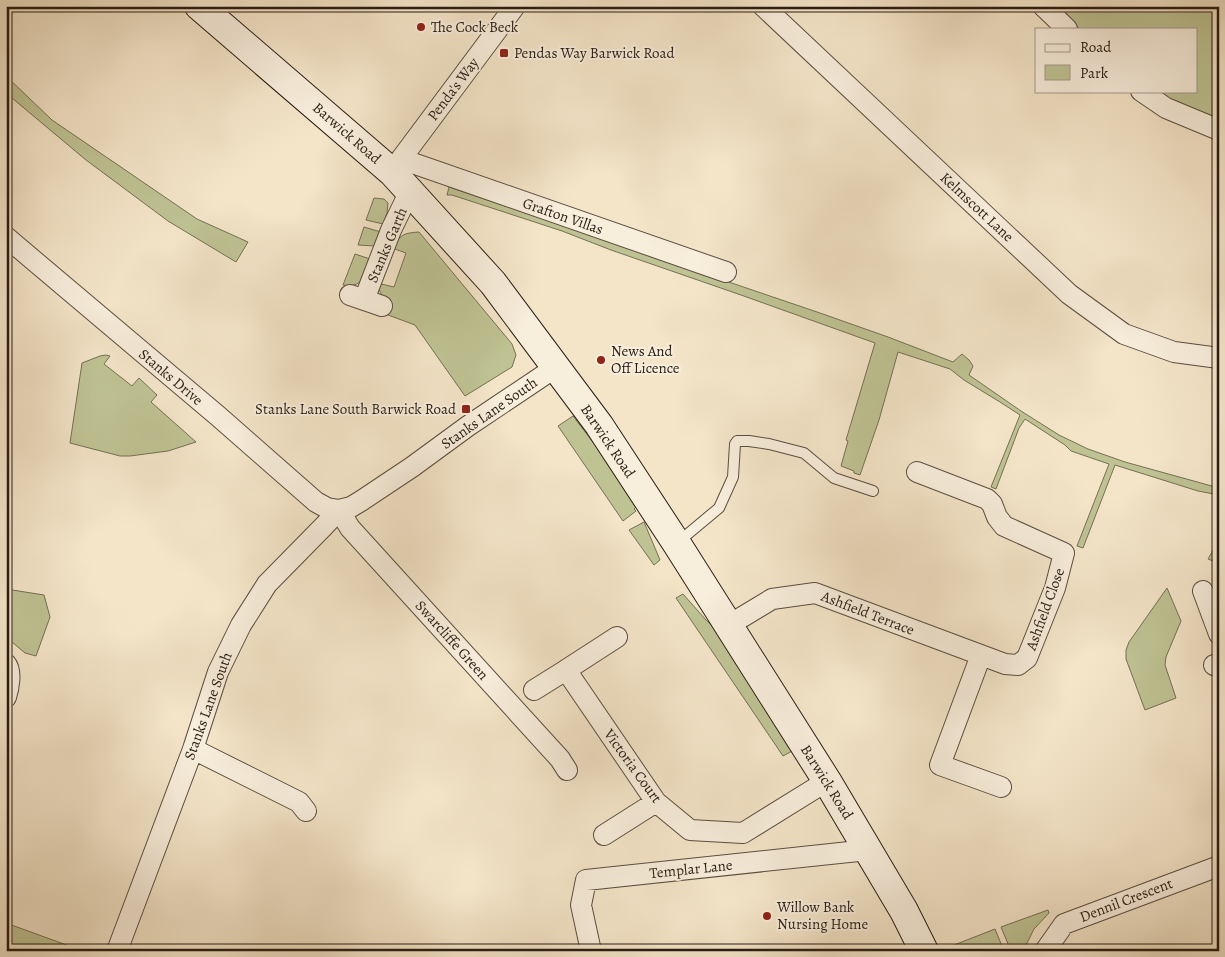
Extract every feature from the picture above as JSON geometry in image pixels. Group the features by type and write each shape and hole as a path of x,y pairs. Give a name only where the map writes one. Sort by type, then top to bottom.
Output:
{"street":[{"name":"Barwick Road","path":"199,6 401,174 492,283 599,425 677,544 827,781 904,911 924,951"},
{"name":"Penda's Way","path":"401,174 515,6"},
{"name":"Kelmscott Lane","path":"763,6 1069,294 1124,334 1174,352 1219,358"},
{"path":"1043,6 1066,28"},
{"path":"1142,92 1166,108 1219,130"},
{"name":"Grafton Villas","path":"401,174 726,272"},
{"name":"Stanks Garth","path":"365,300 391,230 401,174"},
{"name":"Stanks Drive","path":"6,238 218,416 316,502 327,508 339,510"},
{"name":"Stanks Lane South","path":"117,951 193,749 218,672 241,625 268,584 339,510 351,507 368,496 556,367"},
{"name":"Ashfield Close","path":"930,475 987,499 992,504 1004,526 1064,553 1055,588 1027,658"},
{"name":"Swarcliffe Green","path":"339,510 350,528 554,752 567,770"},
{"path":"1203,590 1219,634"},
{"name":"Ashfield Terrace","path":"729,625 772,599 814,593 1005,664 1018,665 1027,658"},
{"path":"534,690 617,637"},
{"path":"981,655 940,765 1002,787"},
{"path":"6,697 8,692 8,666"},
{"name":"Victoria Court","path":"566,670 656,802 690,830 743,833 827,781"},
{"path":"193,749 299,802 306,811"},
{"path":"604,835 656,802"},
{"name":"Templar Lane","path":"591,951 581,905 586,880 868,850"},
{"name":"Dennil Crescent","path":"1046,951 1064,924 1219,866"}],"lane":[{"path":"677,544 719,508 733,477 735,444 738,441 770,444 804,453 834,478 873,491"}],"green space":[{"path":"1056,6 1219,6 1219,121 1172,101 1158,92 1198,92 1198,28 1079,28"},
{"path":"6,76 52,120 197,219 248,242 236,262 168,221 86,160 6,93"},
{"path":"449,187 820,313 953,362 962,354 973,366 969,375 1059,435 1088,449 1125,462 1219,488 1219,495 1198,491 1115,465 1083,548 1077,546 1109,464 1071,451 1025,419 1019,428 996,489 991,487 1020,415 964,380 950,369 898,352 879,420 860,475 854,473 854,471 841,466 848,441 846,440 875,343 562,231 447,195"},
{"path":"374,198 384,199 388,203 383,224 366,220"},
{"path":"364,227 381,232 375,246 358,245"},
{"path":"419,232 512,344 516,355 512,367 465,396 415,325 388,315 392,303 384,298 377,283 394,287 406,253 392,248 402,235"},
{"path":"355,254 370,259 366,270 362,279 355,285 343,285"},
{"path":"106,355 110,356 104,364 132,386 139,378 157,395 151,402 196,442 168,451 130,456 120,456 70,443 82,363"},
{"path":"573,416 605,458 637,506 634,509 636,511 623,521 558,426"},
{"path":"644,522 660,560 654,565 629,530"},
{"path":"1219,540 1219,552 1213,561 1208,559"},
{"path":"1167,588 1181,621 1166,657 1165,665 1176,698 1145,710 1126,659 1126,650 1129,642"},
{"path":"6,589 44,595 50,617 36,656 25,653 6,637"},
{"path":"683,594 720,633 794,750 783,756 676,598"},
{"path":"1048,910 1049,913 1034,929 1023,951 1011,951 1001,927"},
{"path":"6,923 83,951 6,951"},
{"path":"995,929 1004,951 957,951 954,945"}],"place":[{"name":"The Cock Beck","path":"421,27"},
{"name":"Pendas Way Barwick Road","path":"504,53"},
{"name":"News And Off Licence","path":"601,360"},
{"name":"Stanks Lane South Barwick Road","path":"466,409"},
{"name":"Willow Bank Nursing Home","path":"767,916"}]}
